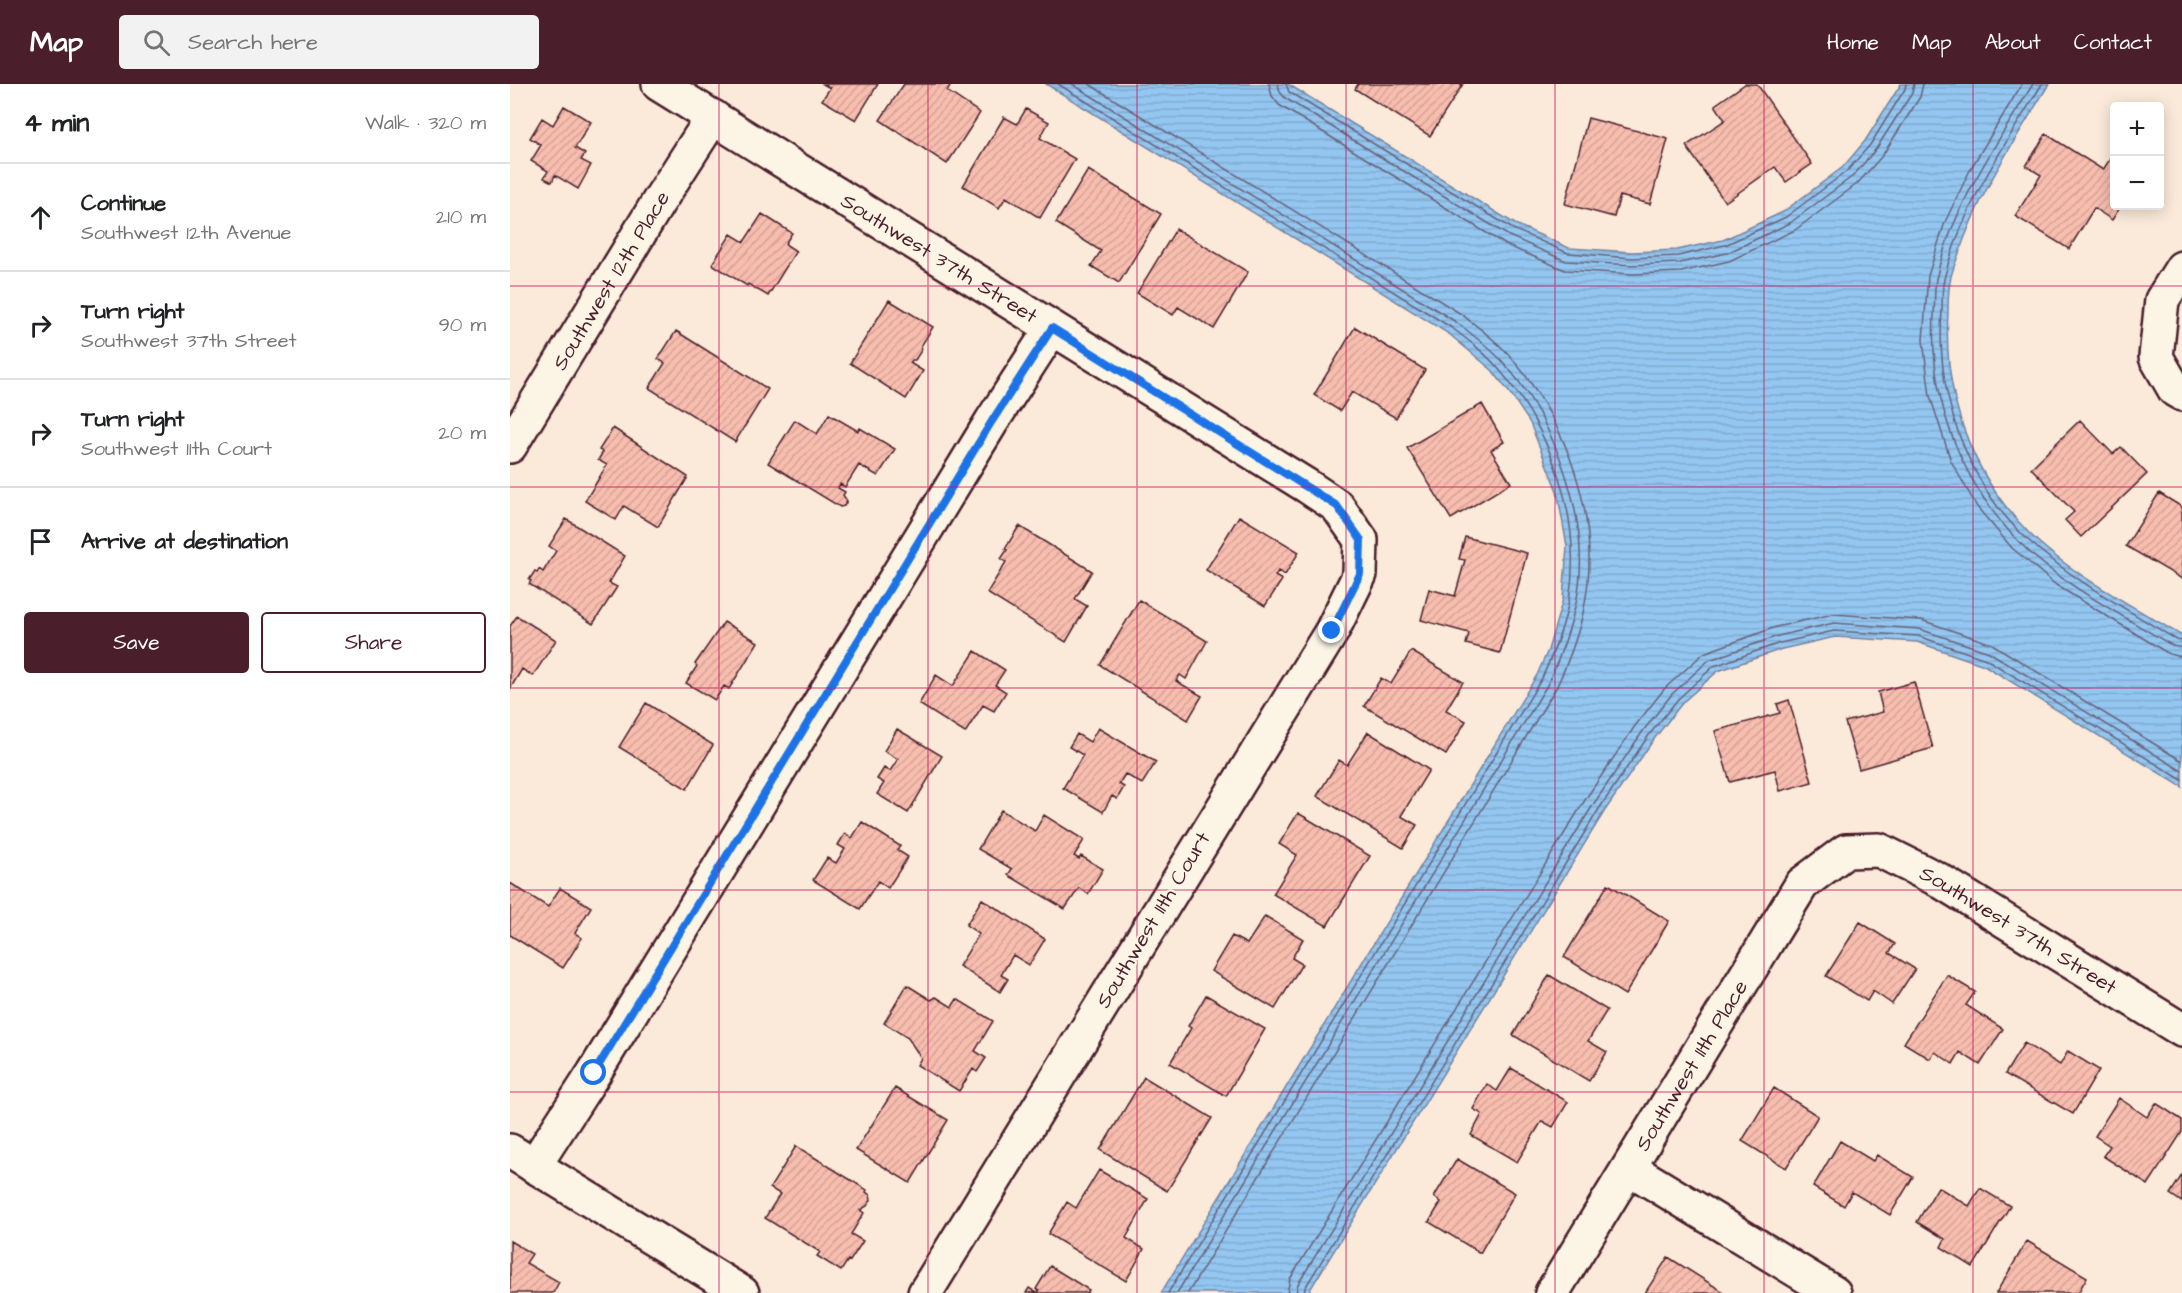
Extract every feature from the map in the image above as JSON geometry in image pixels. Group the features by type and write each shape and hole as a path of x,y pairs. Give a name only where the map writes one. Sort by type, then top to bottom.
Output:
{"street":[{"name":"Southwest 37th Street","path":"659,84 1337,506 1361,540"},
{"name":"Southwest 12th Place","path":"510,446 659,201 713,117"},
{"path":"2182,268 2162,300 2156,357 2175,390 2182,394"},
{"path":"742,1293 522,1158 594,1073 986,431 1052,328"},
{"name":"Southwest 11th Court","path":"925,1293 1332,631 1360,574 1361,540"},
{"name":"Southwest 37th Street","path":"1846,851 1879,850 1939,880 2182,1030"},
{"name":"Southwest 11th Place","path":"1552,1293 1803,884 1846,851"},
{"path":"1629,1168 1834,1293"}],"water":[{"path":"1046,84 1288,84 1515,224 1569,248 1632,252 1677,250 1723,240 1783,212 1843,167 1865,141 1901,84 2049,84 1987,189 1966,233 1953,269 1948,302 1950,374 1956,403 1976,459 2008,509 2028,532 2062,562 2182,636 2182,787 1984,665 1917,642 1835,637 1782,649 1718,671 1683,702 1654,739 1604,812 1308,1293 1161,1293 1537,675 1548,650 1563,599 1567,546 1557,491 1530,423 1492,370 1449,334"}],"building":[{"path":"823,84 878,84 856,120 822,100 830,88"},
{"path":"904,84 951,84 947,91 980,113 947,164 880,120"},
{"path":"1358,84 1463,84 1430,136 1355,89"},
{"path":"1745,84 1757,84 1812,164 1786,182 1775,167 1725,202 1686,146 1725,120 1715,105"},
{"path":"564,106 591,122 575,148 585,154 581,160 591,165 578,189 555,175 552,182 544,178 548,171 531,161 541,145 530,138 542,118 553,125"},
{"path":"1026,109 1049,122 1040,138 1075,159 1040,218 1006,197 999,208 963,186 1004,117 1017,124"},
{"path":"1588,118 1668,139 1650,204 1620,196 1614,217 1565,204"},
{"path":"2046,134 2103,170 2110,159 2110,210 2118,210 2112,220 2094,208 2069,249 2015,216 2041,175 2026,166"},
{"path":"1088,170 1161,214 1119,283 1091,266 1101,251 1056,223"},
{"path":"762,214 792,233 785,244 796,251 768,296 712,264 731,234 744,242"},
{"path":"1176,229 1248,272 1214,329 1178,307 1173,315 1137,293"},
{"path":"889,300 933,327 915,360 910,363 923,371 906,399 850,363"},
{"path":"1355,327 1425,370 1396,418 1352,392 1340,411 1314,395"},
{"path":"676,331 768,389 735,442 649,388 665,363 658,359"},
{"path":"1482,404 1504,442 1491,450 1511,483 1451,519 1407,448"},
{"path":"829,414 858,431 860,428 895,449 878,476 859,465 845,487 840,484 838,488 845,492 843,495 847,501 844,506 840,507 768,463 795,420 817,434"},
{"path":"2080,420 2113,454 2121,447 2147,474 2081,537 2065,520 2074,512 2031,468"},
{"path":"613,428 688,477 658,527 624,506 616,520 585,501 607,465 598,460 603,452 599,450"},
{"path":"2159,493 2182,507 2182,579 2126,546"},
{"path":"1239,516 1299,552 1285,575 1278,571 1275,576 1282,580 1265,606 1206,570"},
{"path":"566,519 625,556 609,583 617,587 593,624 529,584 535,571 537,573 539,569 543,572 556,551 549,546"},
{"path":"1019,526 1092,571 1075,599 1087,606 1066,642 987,593 1006,562 1001,559"},
{"path":"1465,537 1527,553 1500,653 1466,644 1469,633 1421,620 1429,589 1455,596 1465,560 1459,559"},
{"path":"1139,600 1207,641 1186,679 1180,675 1176,681 1202,696 1188,720 1100,665"},
{"path":"517,616 556,640 533,676 522,669 510,689 510,626"},
{"path":"724,622 758,642 729,689 724,686 715,700 686,683 697,666 695,664"},
{"path":"975,651 1005,670 995,685 1006,692 994,711 983,705 965,733 919,704 936,675 953,686"},
{"path":"1411,651 1463,682 1446,710 1466,721 1446,755 1364,706 1381,678 1391,684"},
{"path":"1914,682 1933,748 1859,769 1845,722 1883,712 1878,692"},
{"path":"1789,700 1812,782 1780,791 1775,770 1730,782 1715,731 1780,713 1777,704"},
{"path":"646,703 713,745 687,789 619,747"},
{"path":"1098,728 1156,762 1142,784 1125,774 1119,784 1124,787 1117,799 1112,796 1103,812 1063,788 1083,755 1069,747 1077,734 1090,742"},
{"path":"897,729 942,756 908,813 877,794 884,783 877,779 884,768 890,771 898,759 884,751"},
{"path":"1368,732 1429,770 1401,816 1417,825 1403,848 1317,796 1339,760 1347,765"},
{"path":"1001,810 1035,831 1044,815 1084,840 1074,856 1079,859 1081,856 1103,869 1088,894 1079,888 1065,909 1008,875 1012,869 978,849"},
{"path":"1298,813 1370,856 1327,926 1273,894 1297,855 1279,844"},
{"path":"862,822 900,846 897,850 908,857 888,888 878,881 860,909 813,880 827,858 836,863 845,849 838,845 845,833 852,838"},
{"path":"510,883 548,907 560,888 591,907 575,933 582,938 563,968 510,935"},
{"path":"1608,884 1669,921 1625,995 1564,957"},
{"path":"982,899 1045,939 1029,965 1013,955 1001,975 1008,979 1000,992 959,966 979,934 966,925"},
{"path":"1265,916 1303,939 1292,958 1302,964 1275,1009 1211,971 1232,936 1247,944"},
{"path":"1860,922 1895,944 1889,953 1915,969 1892,1004 1873,991 1867,1001 1826,976"},
{"path":"1549,975 1607,1010 1588,1041 1607,1052 1589,1081 1513,1035"},
{"path":"1947,975 1975,992 1966,1005 2003,1029 1980,1065 1960,1052 1953,1064 1935,1052 1930,1059 1904,1043"},
{"path":"907,985 931,1000 936,997 952,1007 957,999 993,1021 975,1051 986,1058 977,1072 973,1069 959,1091 917,1065 921,1058 908,1038 884,1023"},
{"path":"1206,995 1265,1029 1226,1096 1170,1063 1191,1028 1188,1026"},
{"path":"2024,1043 2060,1065 2068,1051 2099,1070 2073,1114 2005,1074"},
{"path":"1511,1068 1568,1102 1553,1127 1542,1121 1517,1162 1471,1135 1482,1114 1473,1109 1487,1084 1497,1091"},
{"path":"1144,1077 1212,1118 1167,1191 1100,1150"},
{"path":"895,1088 948,1120 910,1183 856,1150"},
{"path":"1774,1088 1818,1116 1786,1168 1742,1141"},
{"path":"2119,1098 2147,1117 2156,1103 2182,1120 2182,1132 2148,1185 2103,1156 2110,1146 2095,1136"},
{"path":"1840,1141 1873,1161 1877,1155 1913,1177 1890,1215 1852,1192 1844,1206 1813,1187"},
{"path":"796,1146 867,1190 866,1192 870,1195 871,1200 860,1210 864,1213 851,1234 863,1241 841,1271 817,1256 820,1252 765,1218 780,1194 770,1188"},
{"path":"1457,1159 1515,1193 1480,1253 1429,1222 1441,1202 1434,1197"},
{"path":"1099,1170 1148,1199 1126,1238 1144,1249 1126,1281 1048,1234 1067,1202 1076,1208"},
{"path":"2182,1175 2182,1202 2170,1194"},
{"path":"1938,1187 1969,1206 1980,1188 2010,1206 1973,1267 1941,1247 1945,1239 1917,1222"},
{"path":"510,1241 532,1254 526,1263 559,1282 553,1293 510,1293"},
{"path":"2027,1241 2087,1277 2078,1293 1996,1293"},
{"path":"1668,1257 1722,1291 1721,1293 1645,1293"},
{"path":"1050,1266 1089,1290 1087,1293 1037,1293 1039,1291 1036,1289"},
{"path":"1029,1288 1037,1293 1026,1293"}],"route":[{"path":"594,1073 992,421 1052,328 1337,506 1361,540 1360,574 1332,631"}]}
